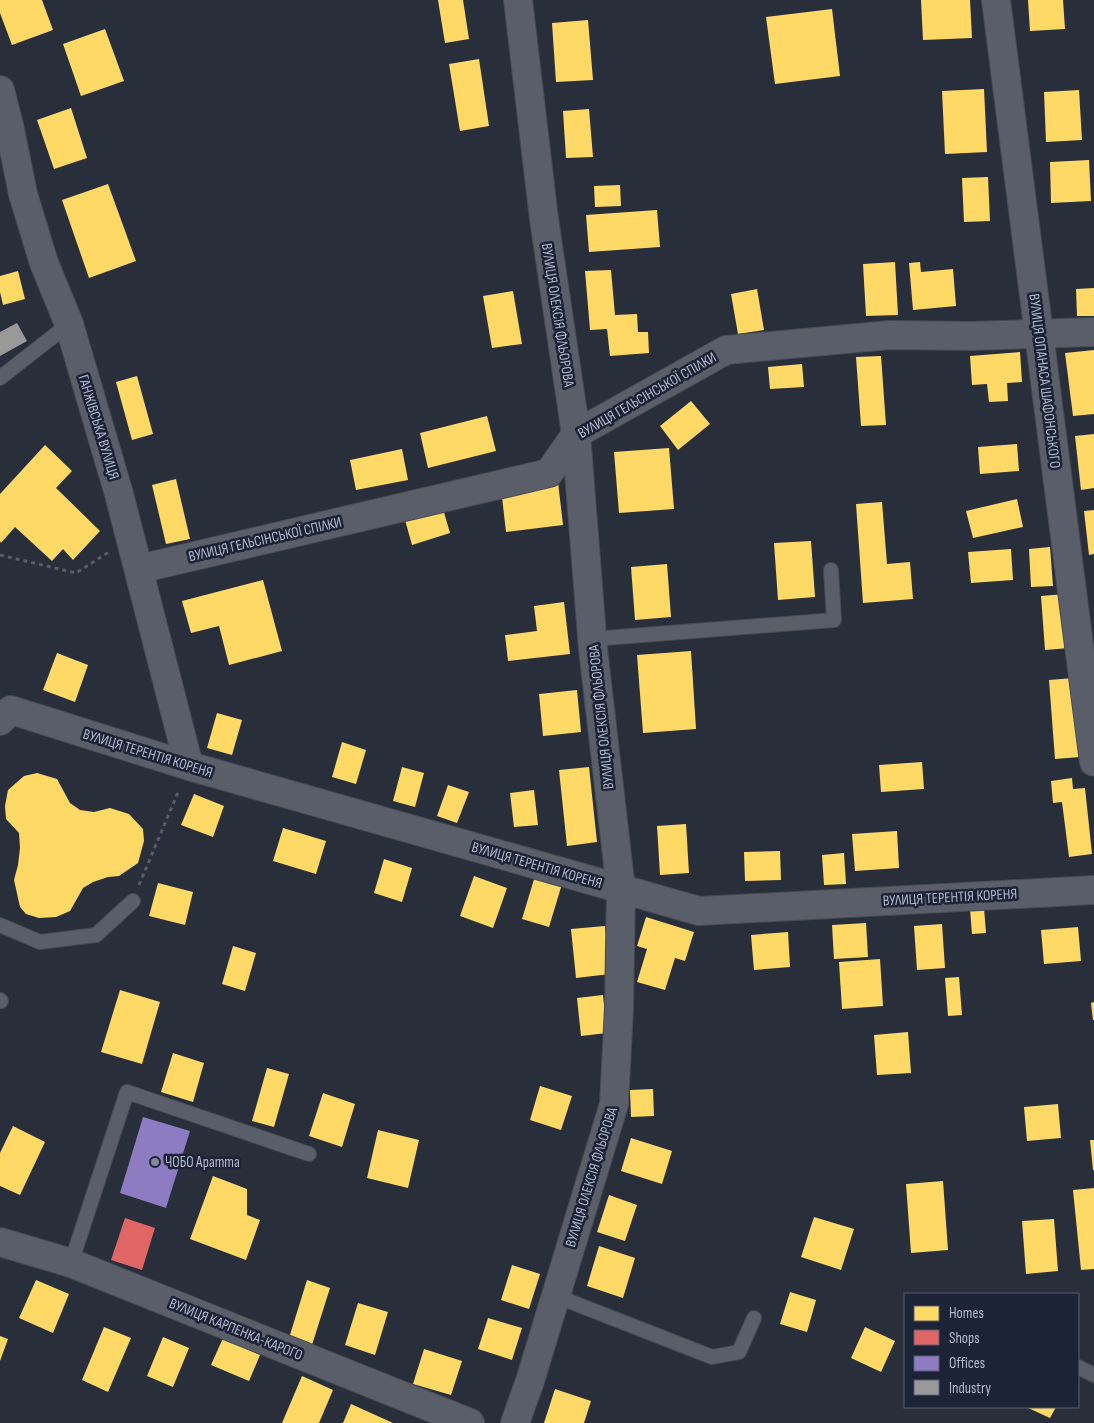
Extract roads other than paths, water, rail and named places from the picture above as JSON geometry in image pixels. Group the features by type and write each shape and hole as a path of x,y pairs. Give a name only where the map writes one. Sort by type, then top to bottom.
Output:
{"street":[{"name":"ВУЛИЦЯ ОЛЕКСІЯ ФЛЬОРОВА","path":"515,1423 530,1381 614,1104 619,1008 621,890 592,639 576,434 544,219 518,0"},
{"name":"ВУЛИЦЯ ОПАНАСА ШАФОНСЬКОГО","path":"996,0 1094,762"},
{"name":"ГАНЖІВСЬКА ВУЛИЦЯ","path":"0,90 10,125 23,194 44,263 68,324 131,539 189,766"},
{"name":"ВУЛИЦЯ ГЕЛЬСІНСЬКОЇ СПІЛКИ","path":"139,569 548,473 576,434 726,350 890,335 972,336 1094,332"},
{"name":"ВУЛИЦЯ ТЕРЕНТІЯ КОРЕНЯ","path":"4,712 699,911 1094,890"},
{"name":"ВУЛИЦЯ КАРПЕНКА-КАРОГО","path":"0,1242 71,1262 470,1423"}],"lane":[{"path":"0,378 68,324"},
{"path":"592,639 834,620 831,570"},
{"path":"0,925 40,942 96,935 133,901"},
{"path":"71,1262 127,1092 309,1154"},
{"path":"556,1296 712,1356 739,1352 754,1318"},
{"path":"1079,1368 1094,1375"}],"place":[{"name":"ЧОБО Аратта","path":"155,1162"}]}
